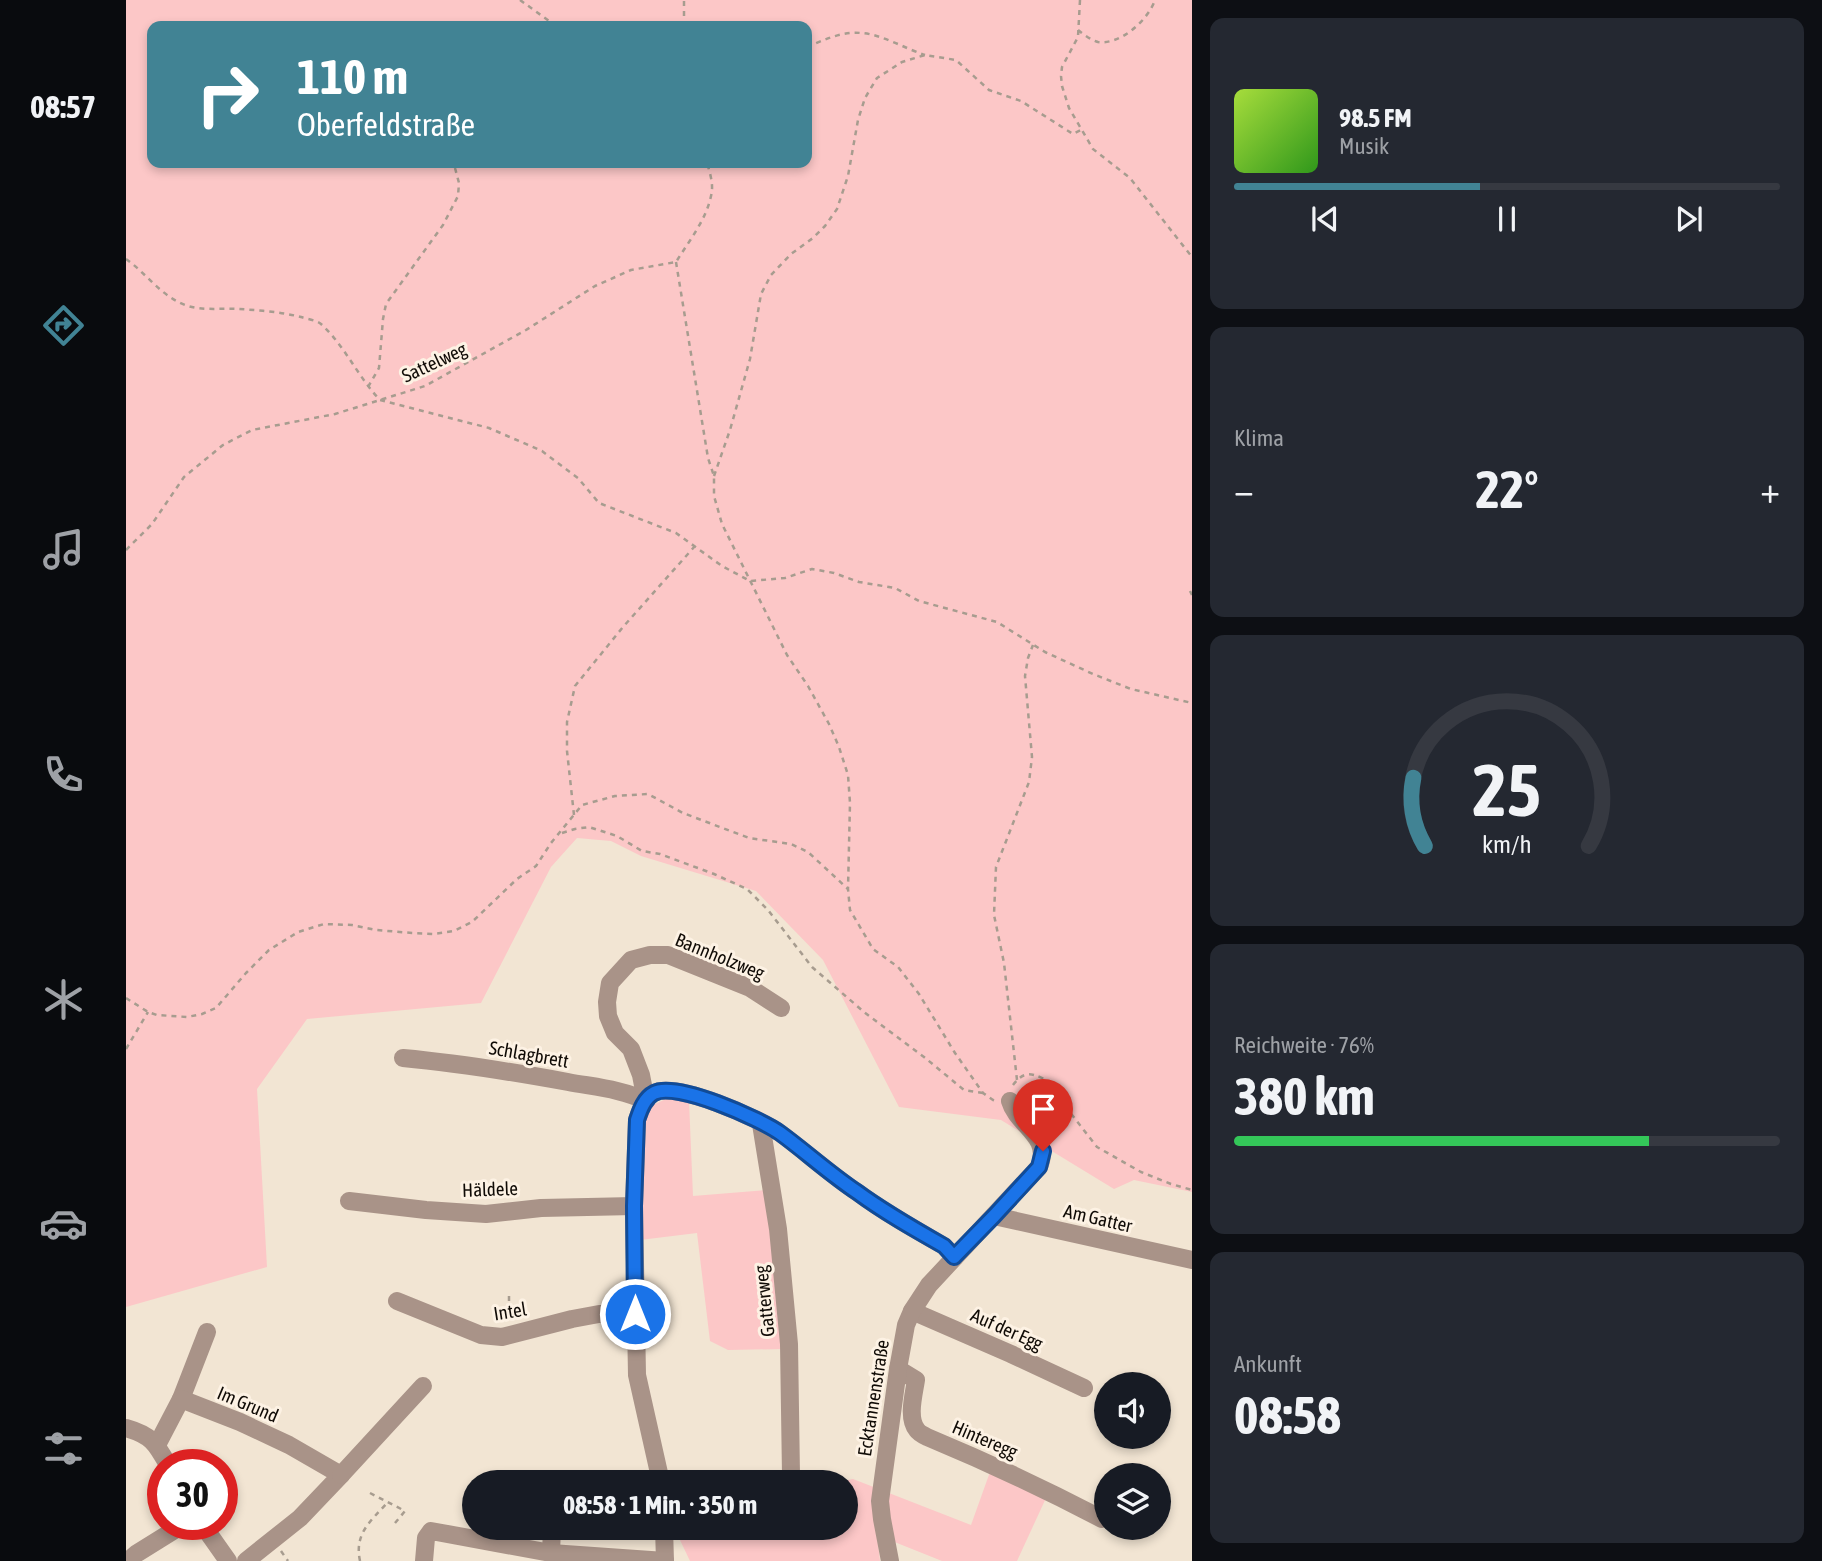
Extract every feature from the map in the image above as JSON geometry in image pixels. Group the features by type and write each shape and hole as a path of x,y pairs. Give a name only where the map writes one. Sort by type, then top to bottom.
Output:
{"street":[{"name":"Bannholzweg","path":"646,1101 641,1075 631,1049 615,1032 608,1016 610,983 631,960 650,955 668,955 750,988 781,1008"},
{"name":"Schlagbrett","path":"403,1058 451,1062 548,1078 630,1093 646,1101"},
{"path":"658,1470 636,1375 635,1314 634,1206 637,1120 640,1109 654,1093 665,1091 694,1095 735,1110 777,1131 859,1194 944,1246 954,1257"},
{"name":"Ecktannenstraße","path":"890,1561 880,1501 906,1325 929,1285 1042,1161 1043,1151 1036,1137 1012,1109 1010,1101"},
{"name":"Gatterweg","path":"761,1124 778,1229 789,1344 791,1470"},
{"name":"Häldele","path":"349,1201 486,1214 541,1208 634,1206"},
{"name":"Am Gatter","path":"994,1216 1192,1260"},
{"name":"Intel","path":"397,1301 481,1335 502,1337 586,1316 635,1314"},
{"name":"Auf der Egg","path":"912,1311 1084,1388"},
{"path":"157,1445 181,1399 207,1332"},
{"name":"Hinteregg","path":"898,1369 916,1380 912,1412 917,1430 927,1437 996,1465 1094,1515"},
{"path":"246,1561 300,1518 423,1386"},
{"name":"Im Grund","path":"181,1399 289,1445 341,1475"},
{"path":"126,1428 148,1436 159,1449"},
{"path":"424,1561 426,1538 431,1531 551,1553 665,1561 664,1540"},
{"path":"128,1561 158,1540"},
{"path":"213,1540 228,1561"},
{"path":"551,1553 552,1540"}],"path":[{"path":"520,0 549,21"},
{"path":"684,0 684,21"},
{"path":"1080,0 1077,37 1062,67 1061,76 1069,108 1093,149 1130,177 1192,257"},
{"path":"1078,30 1093,41 1110,42 1129,32 1146,18 1155,0"},
{"path":"812,45 837,35 861,33 925,55 956,60 989,90 1021,101 1073,134 1080,130"},
{"path":"714,476 750,359 761,294 771,275 791,254 825,226 837,209 848,176 858,120 865,98 877,78 902,62 925,55"},
{"path":"368,387 379,368 386,304 443,225 458,196 459,183 455,168"},
{"path":"708,168 712,195 701,221 676,262 708,458 714,476 714,496 722,524 750,581 787,655 808,686 839,747 848,775 850,803 850,910 873,949 898,967 919,994 983,1093 993,1100 1010,1101 1012,1087 1017,1080 1033,1073 1044,1079 1097,1147 1151,1177 1192,1189"},
{"path":"126,259 169,296 186,305 204,309 286,314 320,323 344,350 368,387 380,400 489,428 542,451 578,478 599,503 676,533 722,566 750,581 785,578 812,569 859,582 895,588 919,601 997,622 1093,674 1132,689 1192,703"},
{"name":"Sattelweg","path":"126,550 152,524 184,477 223,445 252,430 335,414 425,386 526,330 595,286 631,270 676,262"},
{"path":"574,816 567,751 567,722 575,686 622,627 695,546"},
{"path":"1017,1080 1004,963 994,915 996,867 1029,782 1032,757 1026,676 1028,658 1034,644"},
{"path":"126,998 157,1015 187,1017 216,1008 269,950 298,932 324,924 412,933 454,931 472,922 517,879 536,866 582,805 615,796 648,794 684,813 749,838 791,844 808,852 848,889"},
{"path":"559,835 589,827 747,889 768,910 812,967 864,1012 964,1090 983,1093"},
{"path":"126,1049 148,1012"},
{"path":"504,1320 509,1314 509,1296"},
{"path":"370,1493 405,1511 395,1523"},
{"path":"359,1560 358,1547 363,1531 388,1503"}],"shaded area":[{"path":"126,0 1192,0 1192,1192 1134,1180 1114,1189 1001,1120 899,1107 823,960 756,891 641,856 611,841 577,838 551,867 481,1003 307,1019 257,1089 267,1267 126,1307"},
{"path":"666,1099 689,1101 693,1196 767,1190 784,1349 728,1350 710,1341 697,1233 640,1240 646,1119 653,1105"},
{"path":"990,1472 1046,1498 1017,1561 942,1561 877,1535 880,1561 690,1561 680,1540 858,1540 858,1481 971,1525"}],"route":[{"path":"635,1314 634,1206 637,1120 640,1109 654,1093 665,1091 694,1095 735,1110 777,1131 859,1194 944,1246 954,1257 1039,1167 1043,1151"}]}
